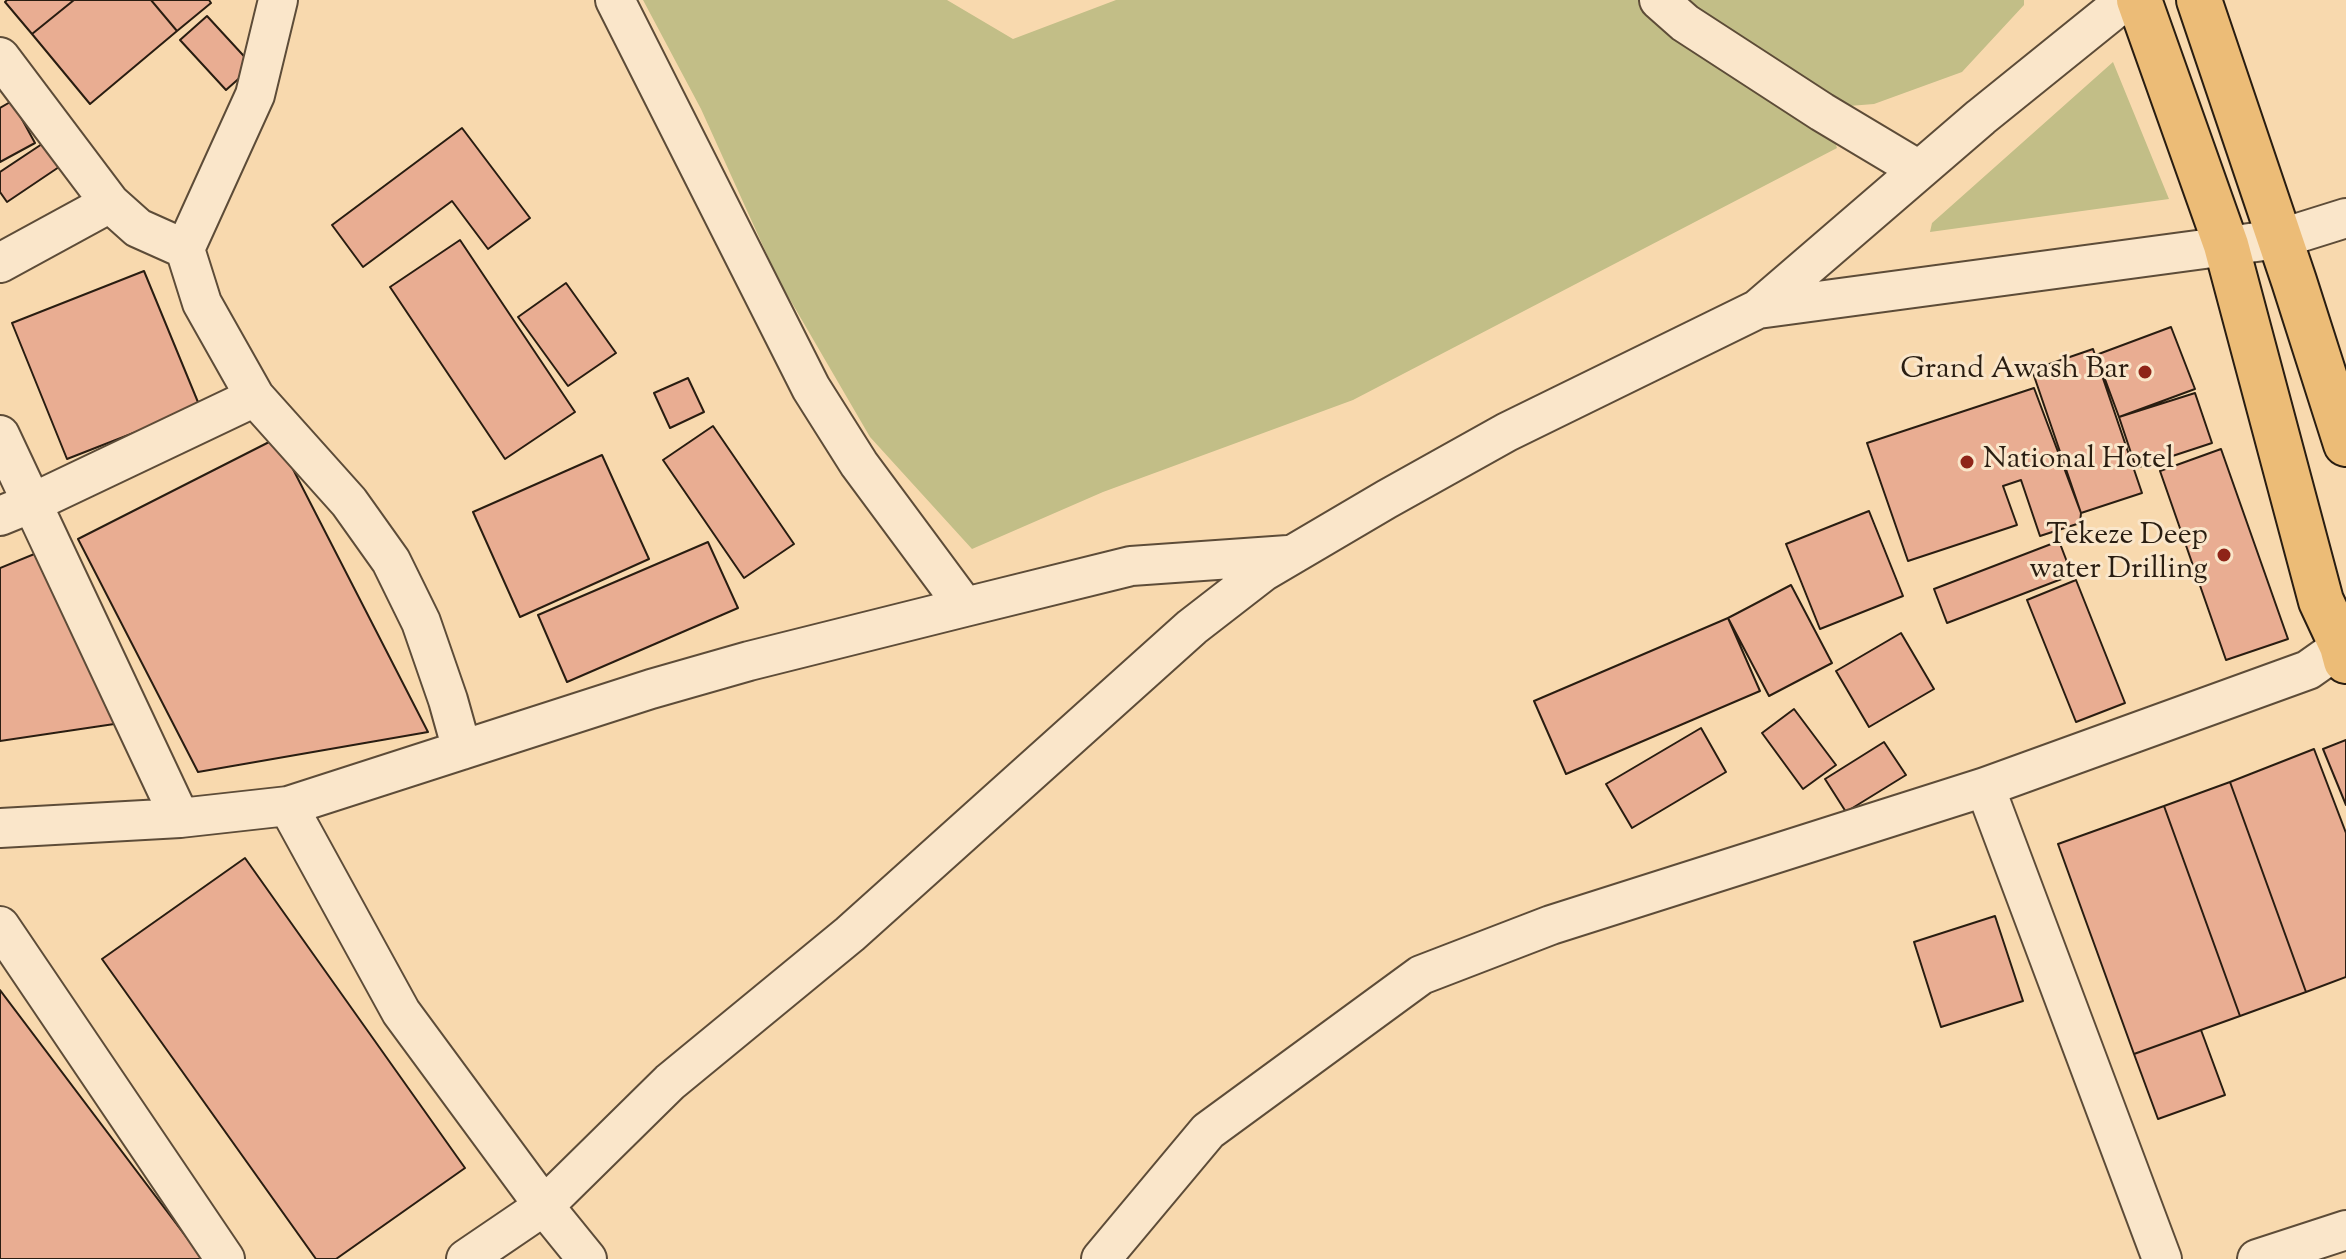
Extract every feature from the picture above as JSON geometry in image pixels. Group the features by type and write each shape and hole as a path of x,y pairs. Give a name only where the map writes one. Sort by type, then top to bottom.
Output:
{"main road":[{"path":"2139,0 2226,245 2338,659"},
{"path":"2199,0 2346,444"}],"street":[{"path":"278,0 255,95 185,249 202,303 255,397 349,502 391,561 421,622 462,750"},
{"path":"615,0 811,388 859,464 965,607"},
{"path":"1659,0 1685,23 1822,112 1919,170"},
{"path":"466,1259 544,1206 670,1082 850,934 1192,627 1263,572 1507,432 1758,309 1981,117 2126,0"},
{"path":"0,57 110,203 138,228 185,249"},
{"path":"0,263 110,203"},
{"path":"1758,309 2279,239 2346,218"},
{"path":"16,509 255,397"},
{"path":"0,435 16,509 180,818"},
{"path":"0,828 180,818 288,806 735,665 965,607 1131,566 1291,555"},
{"path":"1101,1259 1208,1131 1421,975 1551,925 1985,787 2338,659"},
{"path":"1985,787 2162,1259"},
{"path":"288,806 401,1012 544,1206 587,1259"},
{"path":"0,926 225,1259"},
{"path":"2257,1259 2346,1230"}],"shaded area":[{"path":"643,0 947,0 1013,39 1116,0 2024,0 2024,5 1962,72 1874,104 1824,108 1837,148 1353,400 1103,492 972,549 870,437 778,279 701,109"},
{"path":"2113,62 2169,199 1930,232 1932,223"}],"building":[{"path":"74,0 32,34 5,2"},
{"path":"74,0 151,0 177,31 90,104 32,34"},
{"path":"151,0 209,0 211,3 177,31"},
{"path":"207,16 253,66 226,90 180,40"},
{"path":"12,101 35,143 0,162 0,108"},
{"path":"462,128 530,218 488,249 452,201 363,267 332,225"},
{"path":"42,144 59,167 7,202 0,192 0,172"},
{"path":"460,240 575,412 505,459 390,287"},
{"path":"144,271 200,407 67,459 12,323"},
{"path":"566,283 616,353 568,386 518,317"},
{"name":"Grand Awash Bar","path":"2171,327 2195,389 2119,417 2096,355"},
{"path":"2093,349 2142,493 2081,513 2032,370"},
{"path":"688,378 704,412 670,428 654,393"},
{"name":"National Hotel","path":"2034,388 2081,513 2080,523 2040,536 2021,480 2003,486 2017,525 1908,561 1867,443"},
{"path":"2195,393 2212,443 2136,468 2119,417"},
{"path":"713,426 794,544 744,578 663,460"},
{"path":"277,438 428,732 198,772 78,539"},
{"name":"Tekeze Deep water Drilling","path":"2221,449 2288,639 2226,660 2160,471"},
{"path":"602,455 649,559 520,617 473,512"},
{"path":"1869,511 1903,596 1820,629 1786,544"},
{"path":"2059,541 2072,575 1947,623 1934,589"},
{"path":"708,542 738,608 567,682 538,615"},
{"path":"49,548 121,723 0,741 0,568"},
{"path":"2076,580 2125,703 2076,722 2027,600"},
{"path":"1791,585 1832,663 1769,696 1728,618"},
{"path":"1728,618 1760,691 1566,774 1534,701"},
{"path":"1901,633 1934,689 1869,727 1836,671"},
{"path":"1794,709 1836,765 1803,789 1762,733"},
{"path":"1701,728 1726,772 1632,828 1606,784"},
{"path":"2346,740 2346,805 2323,749"},
{"path":"1884,742 1906,775 1846,812 1825,779"},
{"path":"2314,749 2346,833 2346,977 2306,992 2230,782"},
{"path":"2230,782 2306,992 2240,1016 2164,806"},
{"path":"2164,806 2240,1016 2134,1054 2058,844"},
{"path":"245,858 465,1168 336,1259 316,1259 102,959"},
{"path":"1995,916 2023,1001 1941,1027 1914,942"},
{"path":"0,990 203,1259 0,1259"},
{"path":"2201,1030 2225,1095 2158,1119 2134,1054"}],"place":[{"name":"Grand Awash Bar","path":"2145,372"},
{"name":"National Hotel","path":"1967,462"},
{"name":"Tekeze Deep water Drilling","path":"2224,555"}]}
